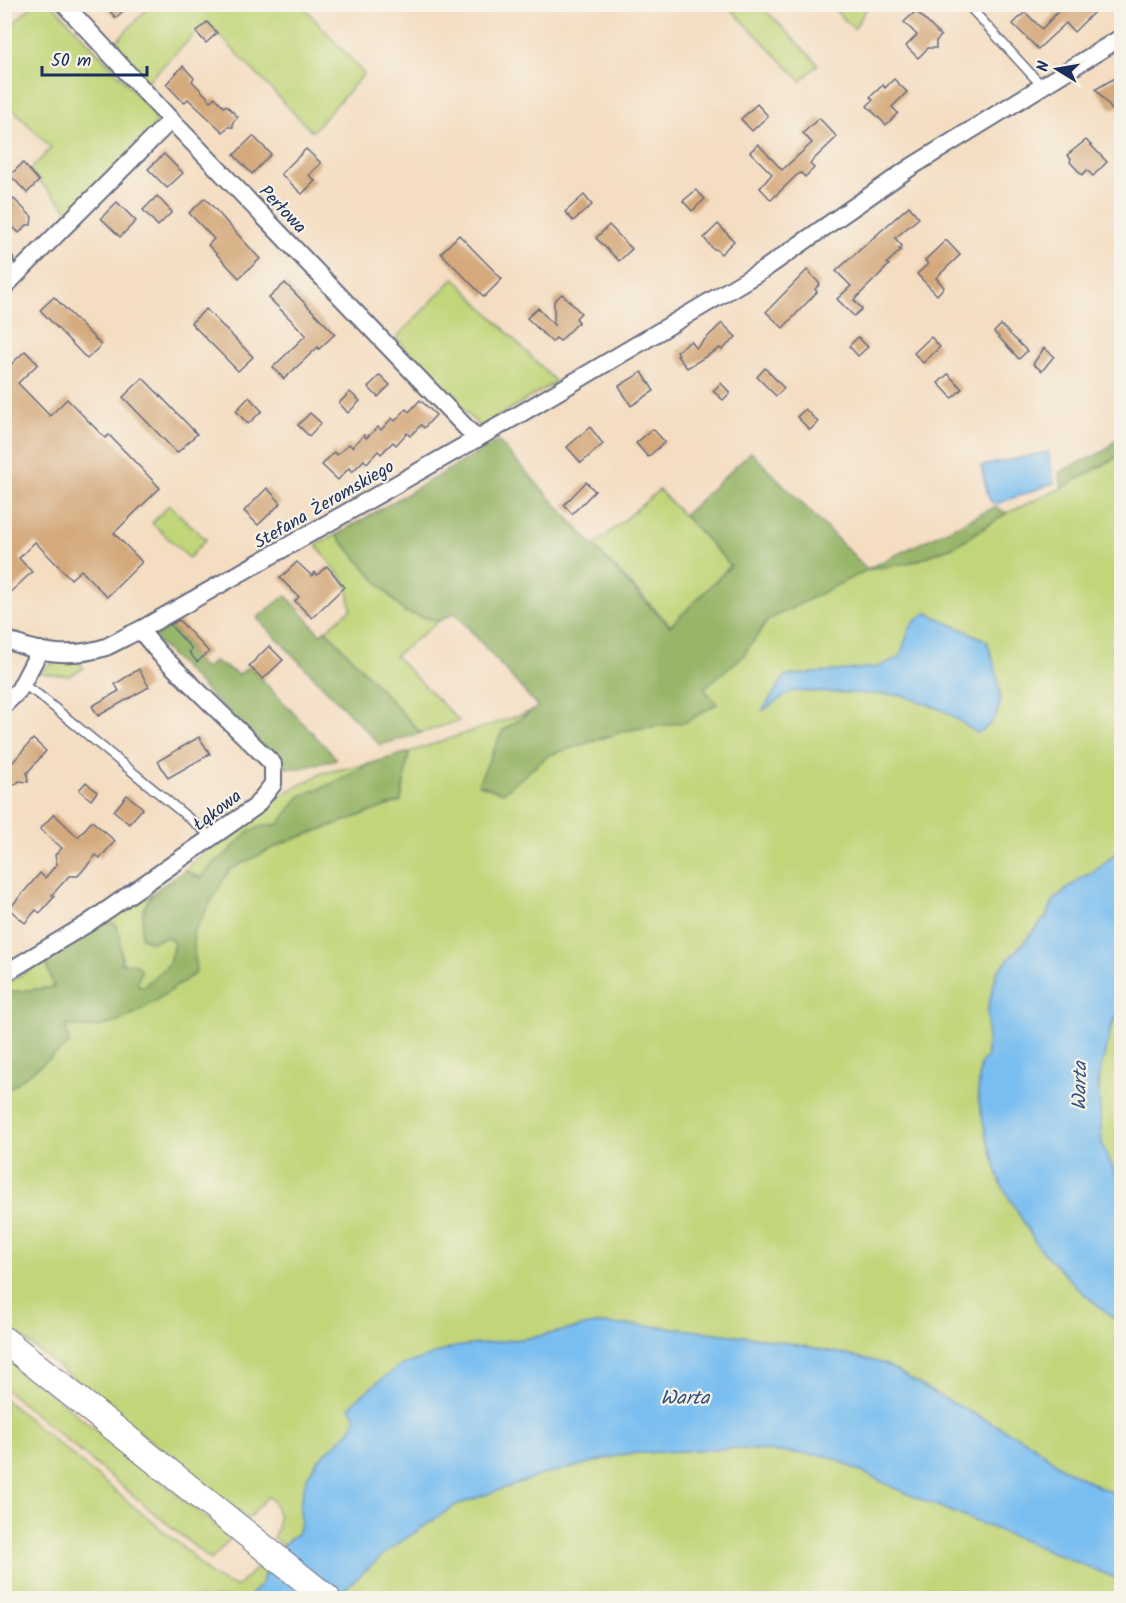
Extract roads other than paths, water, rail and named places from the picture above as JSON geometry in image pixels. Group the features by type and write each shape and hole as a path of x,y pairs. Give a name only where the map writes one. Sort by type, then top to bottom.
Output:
{"main road":[{"path":"4,1340 327,1599"}],"street":[{"name":"Perłowa","path":"64,4 171,120 477,439"},
{"name":"Stefana Żeromskiego","path":"4,638 40,651 66,653 90,651 110,645 140,630 477,439 763,270 911,167 1122,37"},
{"path":"8,284 171,120"},
{"path":"4,259 8,284"},
{"name":"Łąkowa","path":"4,974 87,924 213,838 255,807 273,784 273,764 160,654 140,630"},
{"path":"4,705 22,684 40,651"}],"lane":[{"path":"967,4 1042,86"},
{"path":"22,684 44,699 213,838"}],"water":[{"path":"1048,452 1054,483 996,504 992,503 988,496 981,466"},
{"path":"927,613 987,641 998,679 999,705 996,716 989,725 977,733 943,710 902,695 792,691 762,711 785,676 878,667 900,657 911,626"},
{"name":"Warta","path":"1121,849 1121,1012 1113,1021 1098,1079 1102,1144 1121,1186 1121,1324 1082,1292 1038,1247 1001,1184 987,1139 978,1097 980,1065 987,1056 988,1007 997,972 1047,916 1054,900"},
{"name":"Warta","path":"595,1324 652,1326 760,1338 885,1364 932,1392 1030,1443 1062,1468 1121,1496 1121,1580 903,1492 829,1456 732,1448 625,1454 542,1475 456,1505 390,1549 334,1598 248,1598 262,1583 266,1569 276,1553 297,1534 301,1522 300,1504 307,1477 318,1460 351,1430 356,1416 350,1408 371,1387 400,1366 455,1347 535,1337"}]}
